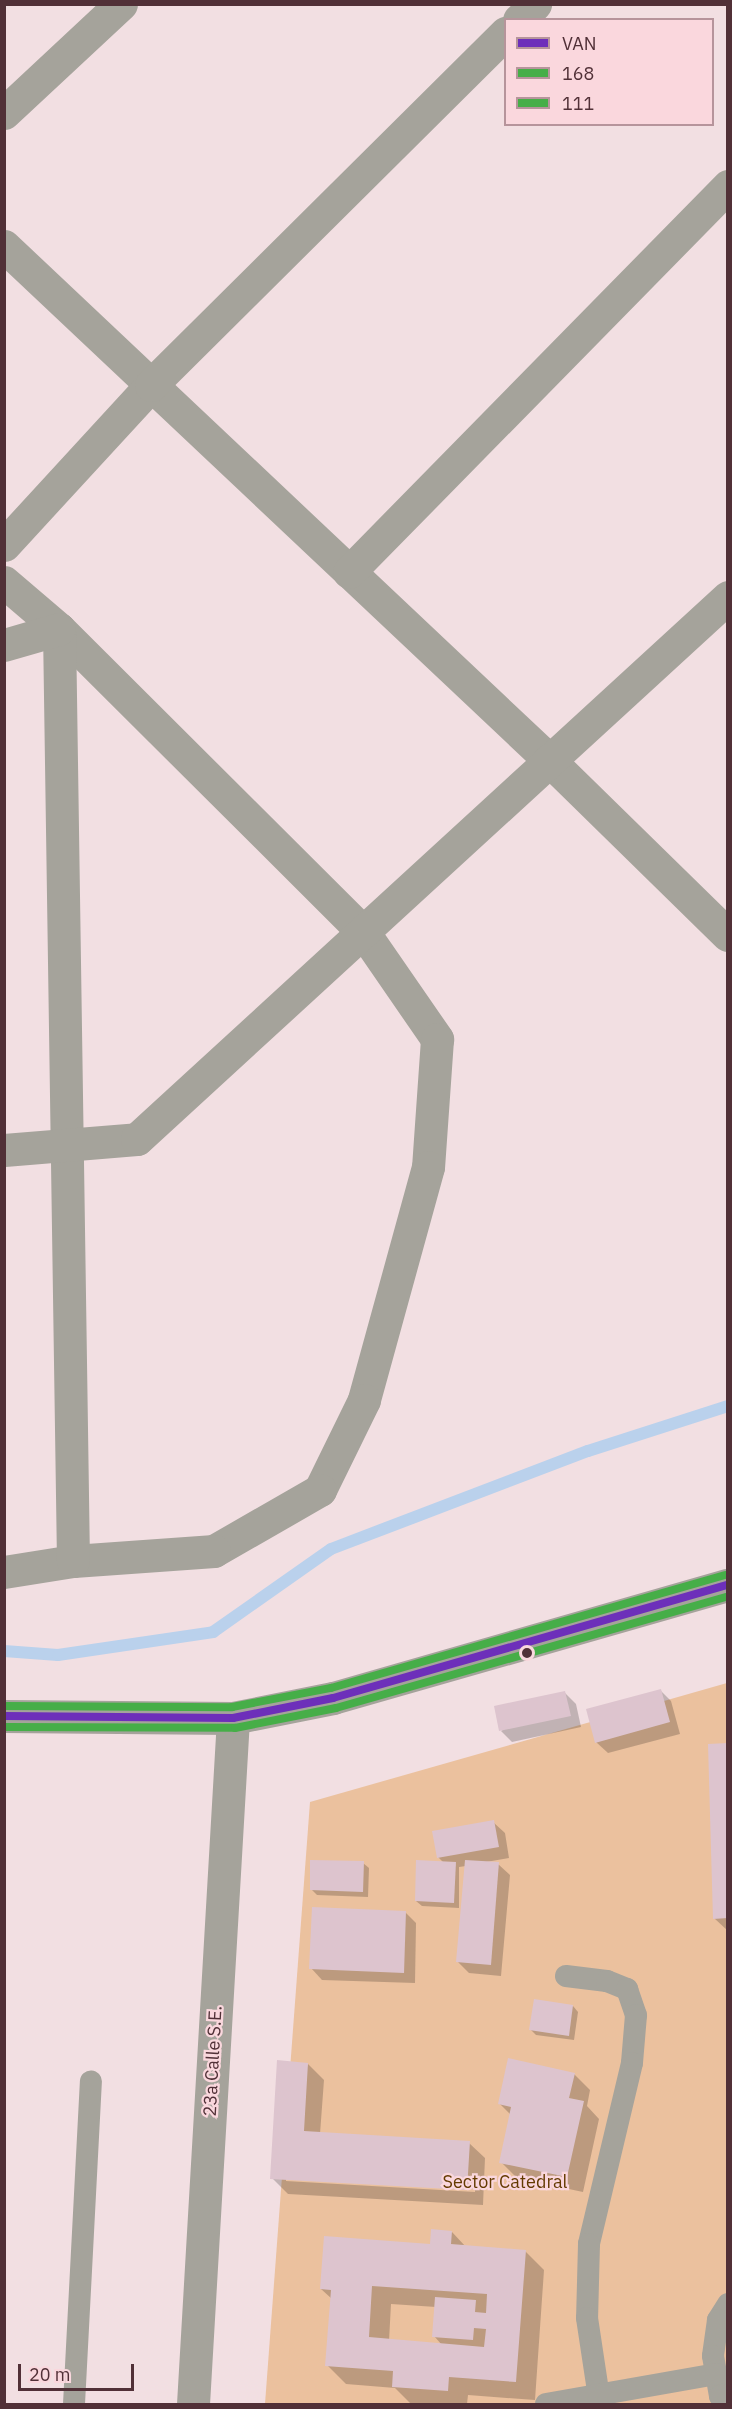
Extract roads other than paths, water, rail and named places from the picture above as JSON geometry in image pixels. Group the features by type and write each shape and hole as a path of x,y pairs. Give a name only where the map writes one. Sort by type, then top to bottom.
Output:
{"street":[{"path":"4,113 121,4"},
{"path":"521,18 535,4"},
{"path":"4,545 151,385 504,35"},
{"path":"349,572 728,186"},
{"path":"4,246 549,760 728,935"},
{"path":"4,582 59,629 364,933 437,1039 428,1167 364,1400 320,1490 214,1551 73,1561 4,1572"},
{"path":"4,1150 137,1139 728,597"},
{"path":"4,645 59,629"},
{"path":"59,629 73,1561"},
{"path":"4,1716 233,1718 333,1698 728,1585"},
{"name":"23a Calle S.E.","path":"193,2404 233,1718"}],"lane":[{"path":"566,1976 607,1981 627,1989 636,2015 632,2063 588,2244 587,2318 598,2399"},
{"path":"74,2404 91,2081"},
{"path":"728,2304 718,2320 713,2356 720,2397 728,2404"},
{"path":"546,2404 598,2399 716,2374"}],"waterway":[{"path":"4,1651 58,1655 213,1632 331,1549 588,1451 728,1406"}],"park label":[{"name":"Sector Catedral","path":"505,2182"}]}
